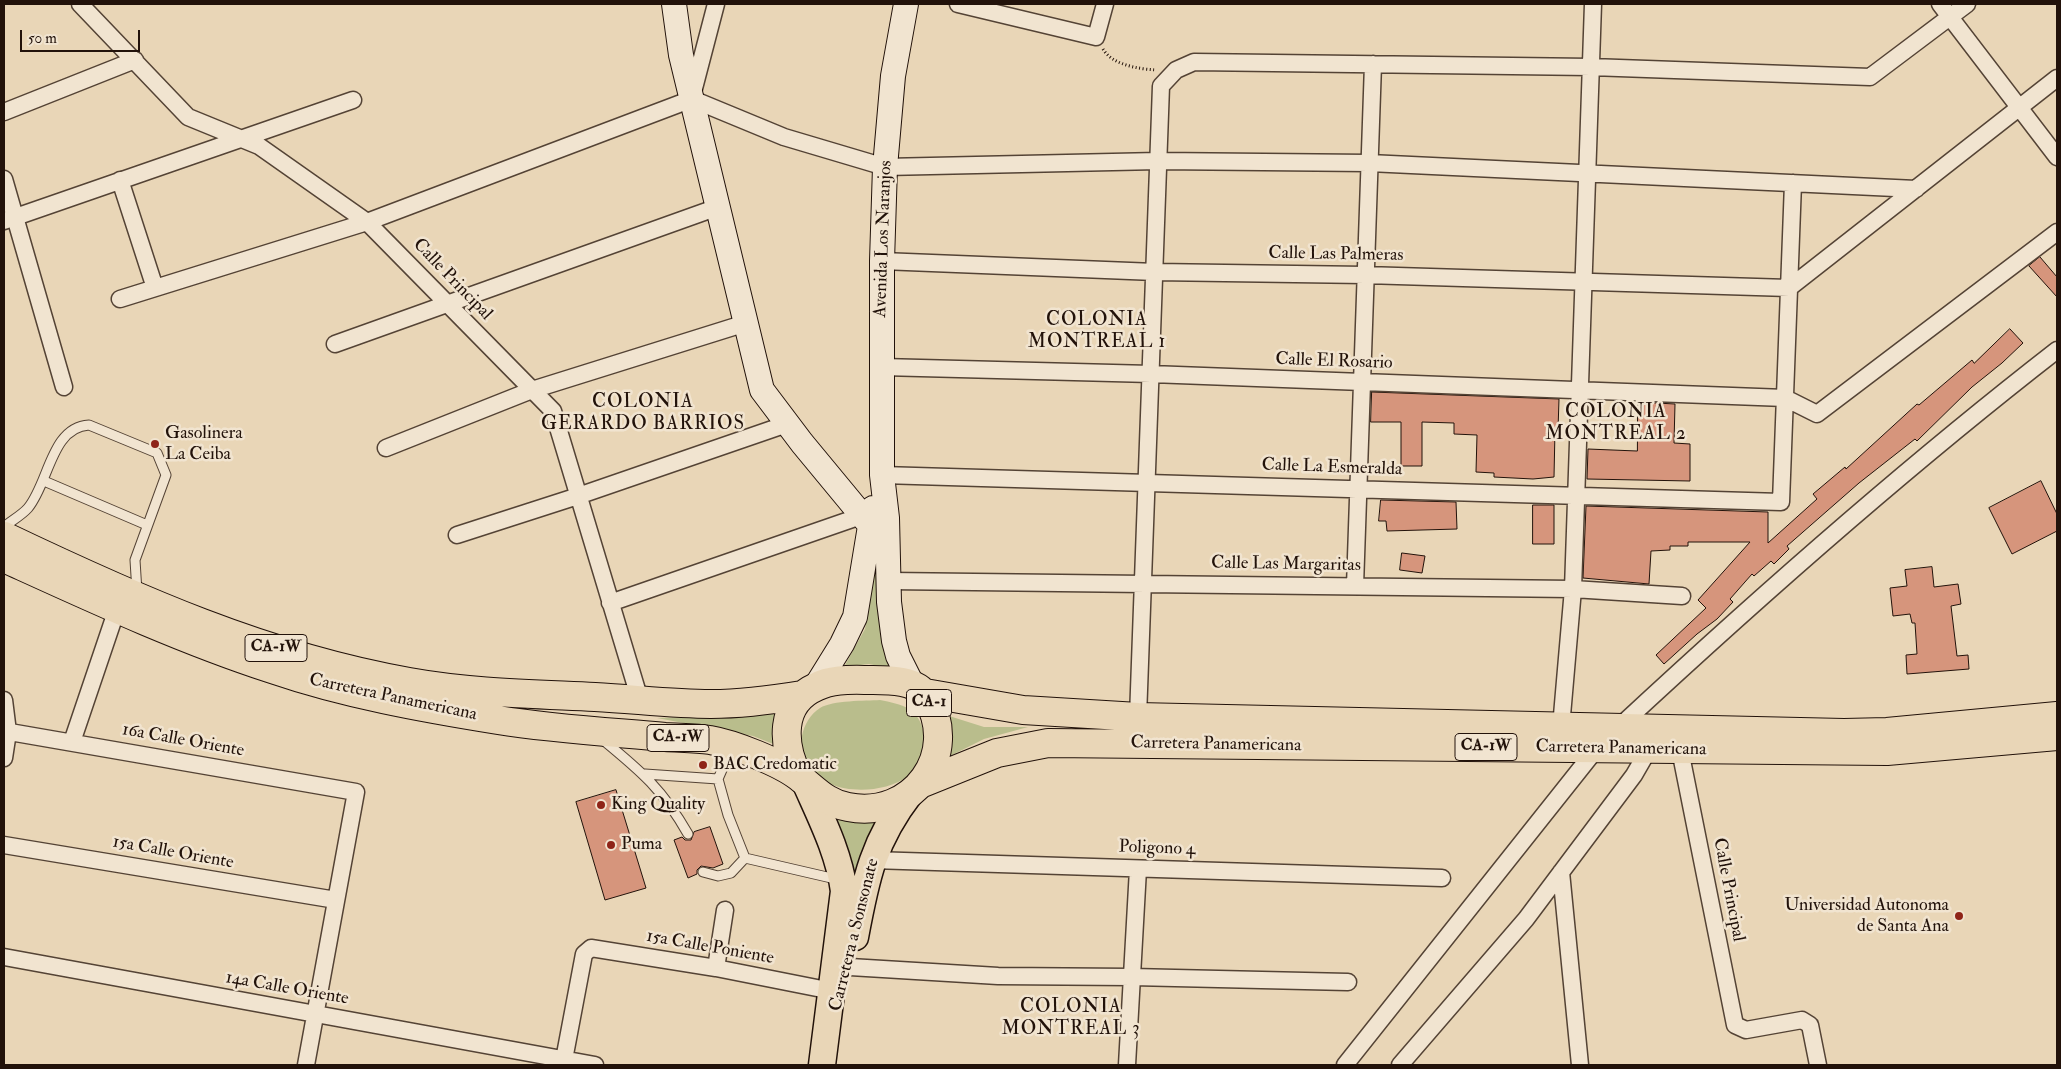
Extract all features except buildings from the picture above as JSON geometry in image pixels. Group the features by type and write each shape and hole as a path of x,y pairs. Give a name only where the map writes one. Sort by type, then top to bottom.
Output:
{"highway":[{"name":"Carretera Panamericana","path":"5,555 127,603 331,666 409,682 504,692 710,704 764,701 809,691"},
{"name":"Carretera Panamericana","path":"127,603 215,649 275,670 330,686 434,709 501,721 551,728 709,740 769,761 802,780"},
{"name":"CA-1","path":"809,691 834,681 855,680 918,689 933,712 939,742 936,758 916,788"},
{"name":"Carretera Panamericana","path":"918,689 1023,710 1138,717 1844,733 1887,732 2057,716"},
{"path":"809,691 787,722 788,752 802,780 830,802 863,809 880,807 916,788"},
{"name":"Carretera Panamericana","path":"916,788 997,753 1048,743 1887,751 2057,736"}],"main road":[{"path":"674,4 681,55 762,390 787,424 865,520"},
{"name":"Avenida Los Naranjos","path":"906,4 893,76 885,167 882,261 882,475 887,518 889,581 894,641 898,656 918,689"},
{"name":"Avenida Los Naranjos","path":"809,691 842,644 854,617 865,520 882,475"},
{"name":"Carretera a Sonsonate","path":"802,780 828,835 842,881 842,912 822,1060"},
{"name":"Carretera a Sonsonate","path":"822,1060 850,967 864,889 872,860 884,833 916,788"}],"street":[{"name":"Calle Principal","path":"80,4 188,117 259,146 367,222 553,411 640,700"},
{"path":"692,98 716,4"},
{"path":"958,4 1096,37 1106,4"},
{"path":"1561,727 1573,589 1592,4"},
{"path":"1940,4 2057,157"},
{"path":"1138,717 1161,86 1176,70 1194,62 1591,67 1870,77 1967,4"},
{"path":"4,112 135,60"},
{"path":"1355,586 1373,64"},
{"path":"1789,288 2057,78"},
{"path":"120,299 367,222 692,98 784,137 885,167 1158,161 1369,163 1916,189"},
{"path":"10,218 353,100"},
{"path":"4,179 10,218 64,387"},
{"path":"120,180 155,288"},
{"path":"1793,183 1785,398 1817,414 2057,232"},
{"path":"335,344 718,207"},
{"name":"Calle Las Palmeras","path":"882,261 1155,272 1365,275 1789,288"},
{"path":"386,448 532,390 746,323"},
{"path":"1619,727 1684,666 1866,507 2057,350"},
{"name":"Calle El Rosario","path":"882,366 1151,374 1785,398"},
{"name":"Calle La Esmeralda","path":"882,475 1147,481 1781,502 1785,398"},
{"path":"457,535 578,496 787,424"},
{"path":"610,603 865,520"},
{"name":"Calle Las Margaritas","path":"889,581 1144,582 1573,589 1682,596"},
{"path":"72,742 127,603"},
{"path":"4,700 6,731 4,758"},
{"name":"16a Calle Oriente","path":"6,731 356,792 336,900"},
{"path":"1345,1065 1597,748"},
{"path":"1400,1065 1526,918 1634,774 1649,750"},
{"name":"Calle Principal","path":"1680,750 1735,1024 1746,1030 1802,1020 1810,1025 1818,1065"},
{"name":"15a Calle Oriente","path":"4,845 336,900"},
{"name":"Poligono 4","path":"872,860 1442,878"},
{"path":"1127,1065 1138,869"},
{"path":"1561,872 1580,1065"},
{"path":"306,1065 336,900"},
{"path":"716,968 725,910"},
{"name":"15a Calle Poniente","path":"563,1063 584,954 591,948 716,968 832,991"},
{"name":"14a Calle Oriente","path":"4,957 314,1014 563,1063 595,1065"},
{"path":"850,967 998,976 1348,982"}],"lane":[{"path":"4,527 28,508 44,481 61,440 79,425 89,425 157,453 166,475 146,525 135,560 127,603"},
{"path":"44,481 146,525"},
{"path":"591,730 645,774 671,805 688,834"},
{"path":"738,749 725,763 718,779 728,815 745,858"},
{"path":"645,774 718,779"},
{"path":"703,872 718,876 731,874 745,858"},
{"path":"745,858 842,881"}],"path":[{"path":"1096,37 1106,54 1123,64 1145,70 1176,70"}],"green space":[{"path":"877,556 894,669 869,664 844,667 865,629"},
{"path":"880,700 906,707 920,720 924,735 924,752 918,766 908,776 894,784 861,790 830,784 813,774 804,761 801,745 804,728 813,713 826,705 849,701"},
{"path":"781,708 776,745 753,736 657,718 754,715"},
{"path":"946,715 984,727 1028,727 984,739 946,758"},
{"path":"834,812 886,816 850,925 852,880 849,854"}],"place":[{"name":"Gasolinera La Ceiba","path":"155,444"},
{"name":"BAC Credomatic","path":"703,765"},
{"name":"King Quality","path":"601,805"},
{"name":"Puma","path":"611,845"},
{"name":"Universidad Autonoma de Santa Ana","path":"1959,916"}],"district":[{"name":"COLONIA MONTREAL 1","path":"1097,332"},
{"name":"COLONIA GERARDO BARRIOS","path":"643,414"},
{"name":"COLONIA MONTREAL 2","path":"1616,424"},
{"name":"COLONIA MONTREAL 3","path":"1071,1019"}]}
